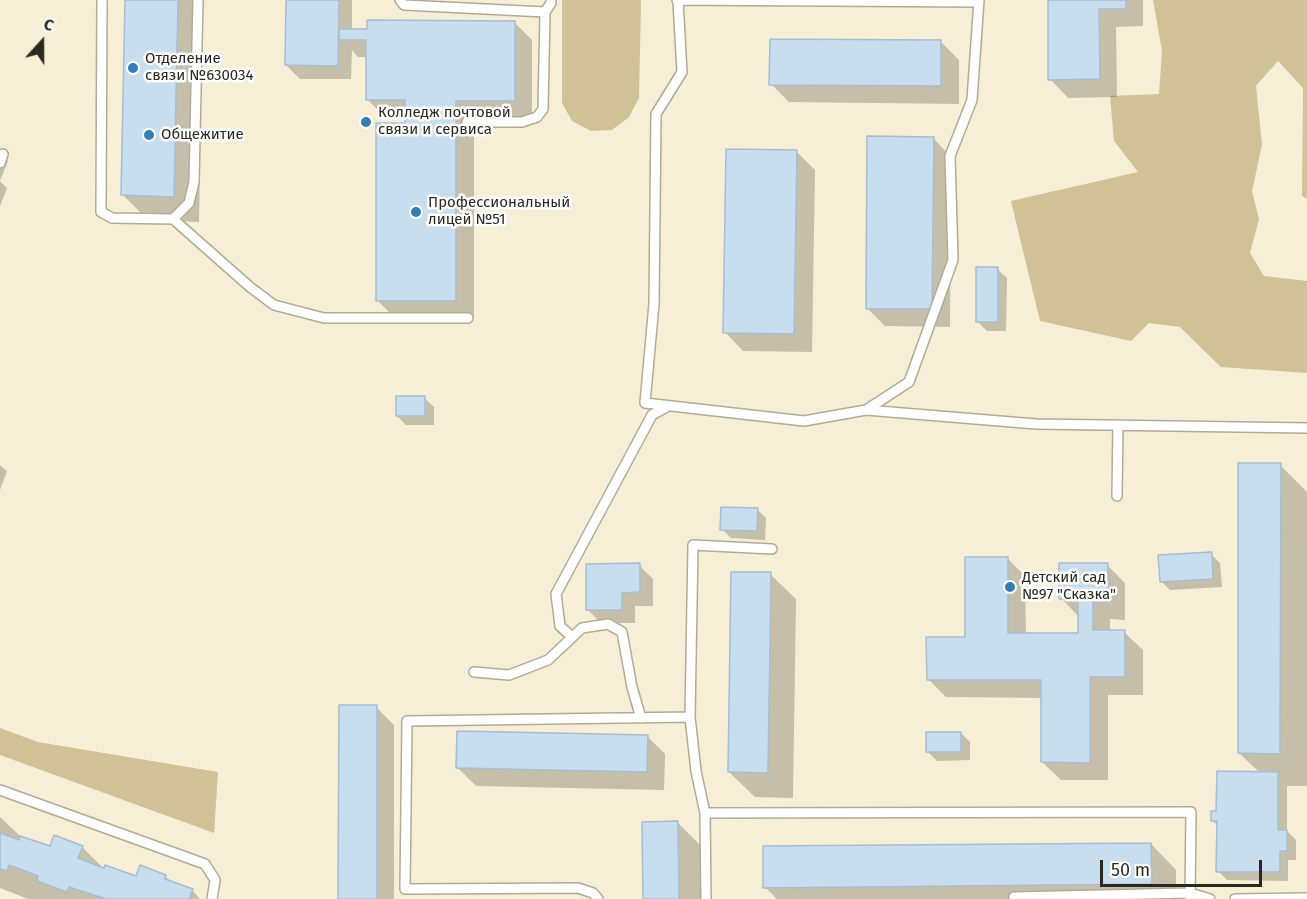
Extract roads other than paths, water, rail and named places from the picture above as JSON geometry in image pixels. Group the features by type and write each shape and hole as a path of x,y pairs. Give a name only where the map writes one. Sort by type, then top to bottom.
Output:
{"lane":[{"path":"102,0 101,212 112,218 173,219 250,287 274,305 324,318 468,318"},
{"path":"173,219 189,203 194,182 198,0"},
{"path":"400,0 404,5 545,12"},
{"path":"467,122 522,122 537,117 543,109 545,12 551,0"},
{"path":"866,410 909,382 953,260 950,156 972,100 979,1 678,1 682,72 656,114 654,304 645,403 804,421 866,410 1036,424 1307,428"},
{"path":"572,637 560,626 556,594 652,415 668,406"},
{"path":"1117,496 1118,425"},
{"path":"706,899 705,813 696,771 690,717 693,545 772,549"},
{"path":"474,672 509,675 548,660 582,628 608,624 622,632 632,687 641,718"},
{"path":"598,899 593,894 578,888 405,889 406,721 690,717"},
{"path":"0,790 205,864 215,880 212,899"},
{"path":"705,813 1191,812 1190,896"},
{"path":"1014,899 1014,897 1190,896 1210,899"},
{"path":"1235,899 1307,898"}],"place":[{"name":"Отделение связи №630034","path":"133,68"},
{"name":"Колледж почтовой связи и сервиса","path":"366,122"},
{"name":"Общежитие","path":"149,135"},
{"name":"Профессиональный лицей №51","path":"416,212"},
{"name":"Детский сад №97 \"Сказка\"","path":"1010,587"}]}
